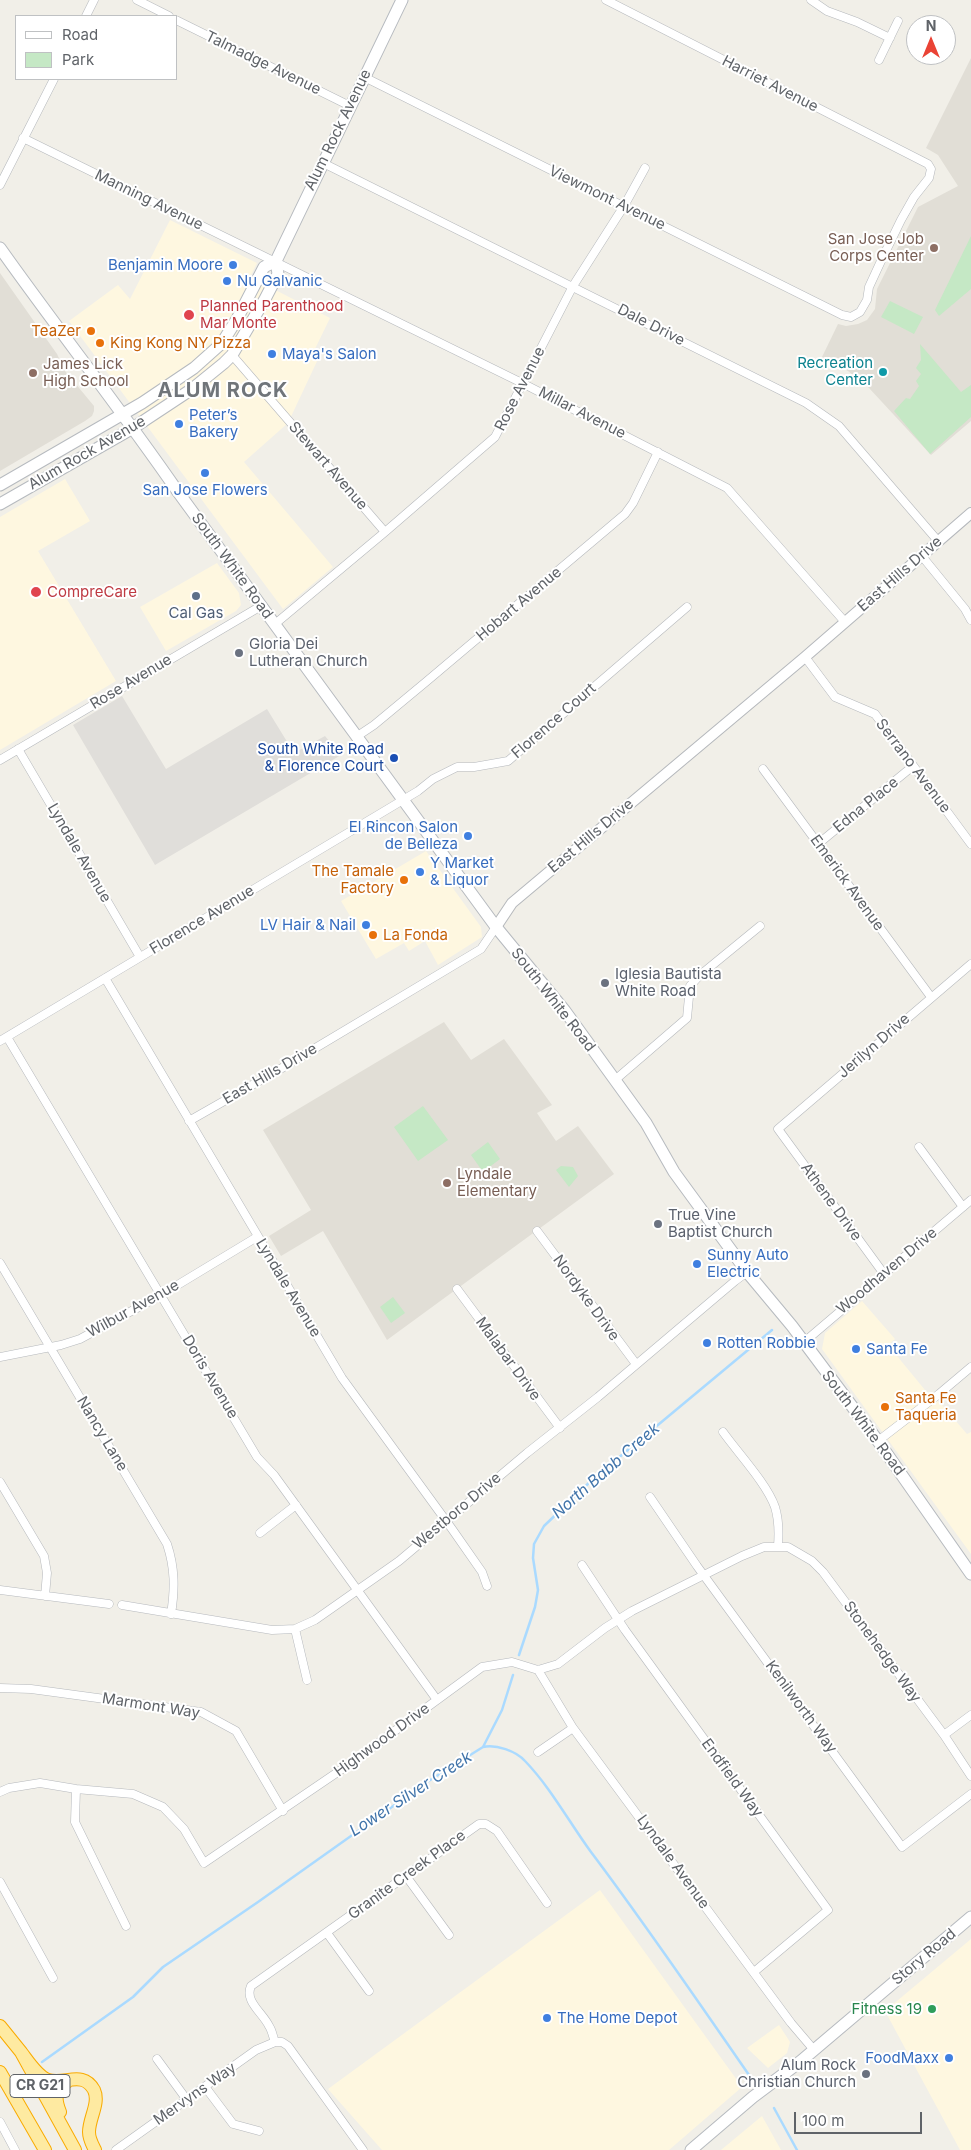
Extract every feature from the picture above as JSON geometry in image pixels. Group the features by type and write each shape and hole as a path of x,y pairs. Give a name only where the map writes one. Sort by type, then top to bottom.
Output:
{"highway":[{"name":"CR G21","path":"0,2026 21,2052 75,2150"},
{"path":"21,2052 41,2076 46,2079 74,2078 85,2081 96,2094 96,2102 90,2118 89,2132 95,2150"},
{"name":"CR G21","path":"0,2072 45,2150"},
{"path":"74,2078 58,2088 56,2100 75,2150"}],"main road":[{"name":"Alum Rock Avenue","path":"0,504 133,428 192,389 232,356 278,274 276,261 402,0"},
{"name":"South White Road","path":"0,248 496,927 550,992 615,1080 646,1123 674,1172 747,1272 792,1326 878,1441 971,1574"},
{"name":"Alum Rock Avenue","path":"0,485 123,414 194,368 222,343 237,319 264,267 276,261"},
{"path":"222,343 232,356"},
{"name":"Story Road","path":"692,2150 753,2097 775,2083 971,1918"}],"street":[{"path":"86,15 94,0"},
{"path":"136,0 167,15"},
{"name":"Harriet Avenue","path":"606,0 928,164 931,170 929,178 914,197 881,261 870,287 867,300 860,312 851,317"},
{"path":"811,0 827,11 857,22 890,38"},
{"name":"Talmadge Avenue","path":"178,21 350,106"},
{"path":"880,60 898,21"},
{"name":"Viewmont Avenue","path":"364,77 842,315 851,317"},
{"path":"0,185 53,80"},
{"name":"Manning Avenue","path":"23,138 256,253 276,261"},
{"name":"Dale Drive","path":"323,163 806,403 839,426 938,541"},
{"name":"Rose Avenue","path":"275,624 495,438 573,286 624,206 645,168"},
{"name":"Millar Avenue","path":"276,261 727,488 845,622"},
{"name":"Stewart Avenue","path":"232,356 385,532"},
{"name":"Hobart Avenue","path":"356,737 374,725 427,682 625,514 633,503 658,452"},
{"name":"East Hills Drive","path":"189,1121 282,1068 481,949 512,903 804,657 971,513"},
{"path":"921,555 965,609 971,620"},
{"name":"Rose Avenue","path":"0,760 261,606"},
{"name":"Florence Court","path":"403,800 433,779 457,767 474,767 508,760 687,606"},
{"name":"Serrano Avenue","path":"804,657 835,697 875,714 971,844"},
{"name":"Lyndale Avenue","path":"18,749 140,957"},
{"name":"Edna Place","path":"818,844 913,766"},
{"name":"Emerick Avenue","path":"763,768 931,997"},
{"name":"Florence Avenue","path":"4,1039 403,800"},
{"path":"615,1080 687,1018 690,986 699,976 760,926"},
{"name":"Jerilyn Drive","path":"778,1129 971,964"},
{"name":"Lyndale Avenue","path":"105,978 342,1378 482,1572 487,1586"},
{"name":"Doris Avenue","path":"4,1039 161,1295 257,1457 274,1474 437,1700"},
{"name":"Athene Drive","path":"778,1129 884,1274"},
{"path":"919,1147 964,1207"},
{"name":"Woodhaven Drive","path":"803,1343 971,1200"},
{"name":"Nordyke Drive","path":"537,1231 636,1364"},
{"name":"Wilbur Avenue","path":"0,1356 50,1347 80,1339 161,1295 257,1237"},
{"name":"Nancy Lane","path":"0,1263 167,1544 173,1561 175,1580 171,1614"},
{"name":"Westboro Drive","path":"122,1606 272,1630 296,1629 316,1620 399,1560 747,1272"},
{"name":"Malabar Drive","path":"457,1289 560,1428"},
{"path":"878,1441 971,1367"},
{"path":"538,1670 558,1664 618,1620 656,1598 764,1547 778,1546 778,1519 768,1493 723,1432"},
{"path":"0,1482 44,1556 48,1573 45,1596"},
{"name":"Kenilworth Way","path":"650,1497 704,1575 902,1846 971,1794"},
{"path":"260,1533 296,1505"},
{"name":"Stonehedge Way","path":"778,1546 788,1547 801,1553 812,1560 823,1572 944,1735 971,1776"},
{"name":"Endfield Way","path":"582,1565 618,1620 828,1910 754,1972"},
{"path":"0,1590 109,1604"},
{"path":"296,1629 307,1680"},
{"name":"Highwood Drive","path":"0,1792 9,1788 40,1783 76,1790 133,1794 163,1807 184,1829 204,1863 283,1811 482,1667 512,1662 538,1670"},
{"name":"Lyndale Avenue","path":"538,1670 574,1728 814,2050"},
{"name":"Marmont Way","path":"0,1688 31,1689 201,1712 236,1731 283,1811"},
{"path":"944,1735 971,1715"},
{"path":"538,1752 574,1728"},
{"path":"76,1790 76,1822 126,1926"},
{"name":"Granite Creek Place","path":"275,2042 270,2026 250,1998 249,1991 253,1984 479,1824 486,1824 497,1831 547,1903"},
{"path":"406,1876 449,1935"},
{"path":"0,1882 52,1978"},
{"path":"327,1933 370,1991"},
{"path":"275,2042 282,2042 288,2046 363,2150"},
{"name":"Mervyns Way","path":"116,2150 206,2088 256,2050 275,2042"},
{"path":"157,2059 187,2100"},
{"path":"206,2088 234,2124 259,2131"},
{"path":"0,2122 15,2150"}],"shaded area":[{"name":"San Jose Job Corps Center","path":"971,58 971,421 931,455 869,388 848,371 822,357 838,324 846,326 858,324 867,320 875,309 877,289 918,207 958,186 938,155 926,148"},
{"path":"170,220 257,263 250,277 330,318 314,351 320,355 288,423 244,462 333,567 283,609 69,321 118,285 130,299"},
{"name":"James Lick High School","path":"0,273 57,354 65,371 94,406 94,411 92,416 85,421 0,471"},
{"path":"65,479 90,521 38,551 116,681 0,750 0,517"},
{"path":"217,563 239,593 241,605 236,611 166,651 140,607"},
{"path":"122,696 166,769 267,709 294,753 325,736 341,755 155,865 73,725"},
{"path":"426,851 481,927 482,937 438,965 425,941 409,951 404,943 376,959 341,901"},
{"name":"Lyndale Elementary","path":"444,1022 471,1060 504,1039 552,1105 537,1113 556,1141 578,1126 614,1174 387,1340 323,1231 281,1256 269,1236 311,1210 263,1130"},
{"path":"862,1301 895,1339 888,1345 925,1390 942,1405 967,1434 971,1432 971,1554 822,1349 825,1333"},
{"path":"600,1890 742,2087 669,2150 382,2150 328,2089"},
{"path":"971,1939 971,2150 960,2150 885,2011"},
{"path":"779,2025 790,2042 787,2053 768,2068 747,2048"},
{"path":"762,2116 781,2150 721,2150"}],"green space":[{"path":"971,236 971,289 939,316 935,310"},
{"path":"890,301 923,317 914,334 881,317"},
{"path":"920,344 961,392 971,385 971,417 930,454 894,411 906,398 910,399 919,386 916,381 921,374 916,368 921,360"},
{"path":"423,1106 448,1140 418,1161 394,1127"},
{"path":"488,1142 500,1159 483,1172 471,1155"},
{"path":"561,1166 573,1167 578,1176 569,1187 556,1170"},
{"path":"393,1297 405,1313 391,1323 380,1307"}],"waterway":[{"name":"North Babb Creek","path":"519,1655 535,1607 538,1590 533,1558 534,1544 544,1526 593,1479 772,1330"},
{"name":"North Babb Creek","path":"483,1747 502,1710 513,1675"},
{"name":"Lower Silver Creek","path":"42,2062 133,1997 163,1967 427,1782 483,1747 488,1746 500,1747 521,1757 543,1782 749,2075"},
{"name":"Lower Silver Creek","path":"774,2108 797,2150"}],"place":[{"name":"San Jose Job Corps Center","path":"934,248"},
{"name":"Benjamin Moore","path":"233,265"},
{"name":"Nu Galvanic","path":"227,281"},
{"name":"Planned Parenthood Mar Monte","path":"189,315"},
{"name":"TeaZer","path":"91,331"},
{"name":"King Kong NY Pizza","path":"100,343"},
{"name":"Maya's Salon","path":"272,354"},
{"name":"Recreation Center","path":"883,372"},
{"name":"James Lick High School","path":"33,373"},
{"name":"Peter’s Bakery","path":"179,424"},
{"name":"San Jose Flowers","path":"205,473"},
{"name":"CompreCare","path":"36,592"},
{"name":"Cal Gas","path":"196,596"},
{"name":"Gloria Dei Lutheran Church","path":"239,653"},
{"name":"South White Road & Florence Court","path":"394,758"},
{"name":"El Rincon Salon de Belleza","path":"468,836"},
{"name":"Y Market & Liquor","path":"420,872"},
{"name":"The Tamale Factory","path":"404,880"},
{"name":"LV Hair & Nail","path":"366,925"},
{"name":"La Fonda","path":"373,935"},
{"name":"Iglesia Bautista White Road","path":"605,983"},
{"name":"Lyndale Elementary","path":"447,1183"},
{"name":"True Vine Baptist Church","path":"658,1224"},
{"name":"Sunny Auto Electric","path":"697,1264"},
{"name":"Rotten Robbie","path":"707,1343"},
{"name":"Santa Fe","path":"856,1349"},
{"name":"Santa Fe Taqueria","path":"885,1407"},
{"name":"Fitness 19","path":"932,2009"},
{"name":"The Home Depot","path":"547,2018"},
{"name":"FoodMaxx","path":"949,2058"},
{"name":"Alum Rock Christian Church","path":"866,2074"}],"district":[{"name":"ALUM ROCK","path":"223,391"}]}
